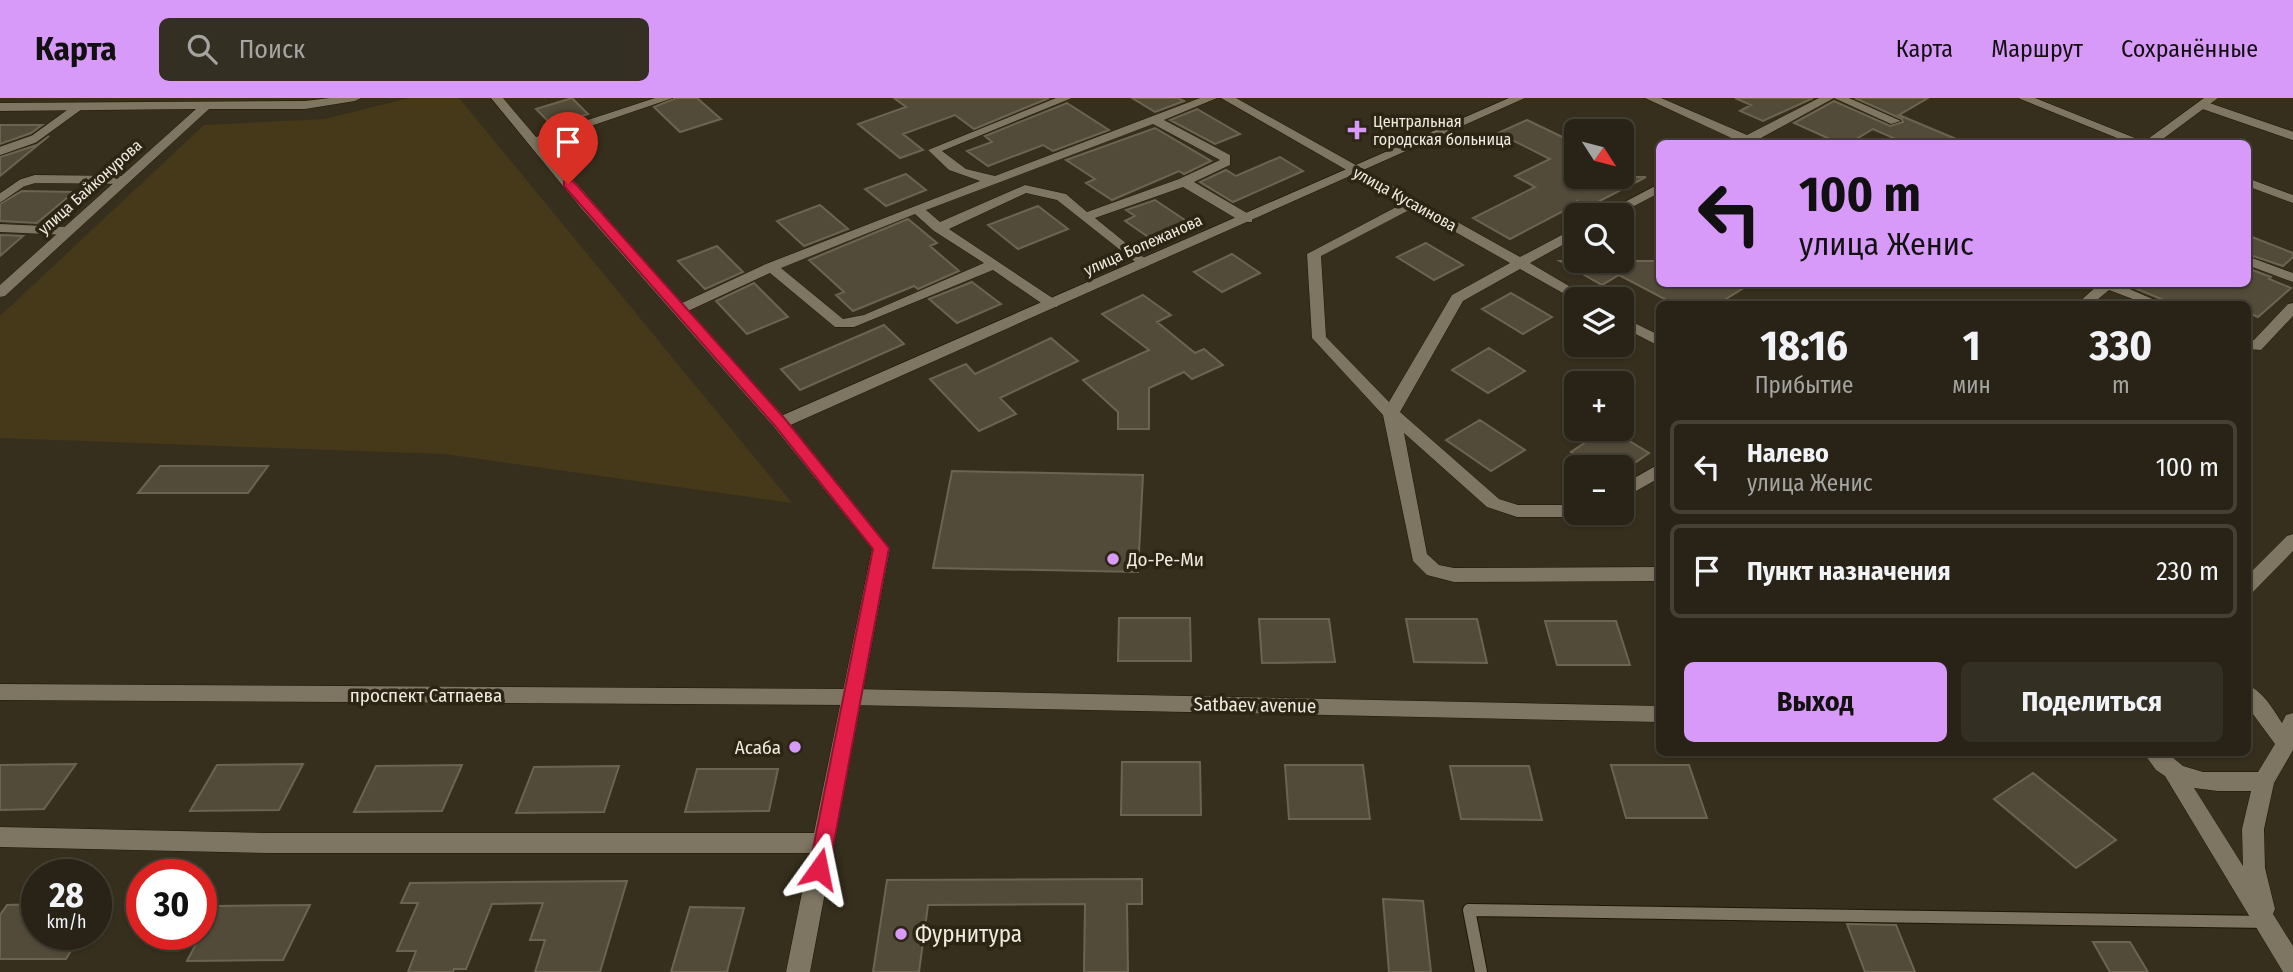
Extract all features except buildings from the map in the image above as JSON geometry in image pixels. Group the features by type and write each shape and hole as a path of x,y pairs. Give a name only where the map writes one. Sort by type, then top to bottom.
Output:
{"street":[{"path":"0,107 305,106 355,98"},
{"path":"497,98 586,205 780,423 881,548 797,972"},
{"path":"534,141 667,98"},
{"path":"996,180 979,179 964,173 934,150 1066,98"},
{"path":"679,310 771,267 1211,98"},
{"name":"улица Кусаинова","path":"1227,98 1564,288"},
{"name":"улица Бопежанова","path":"780,423 1356,172 1519,98"},
{"path":"1652,98 1741,140"},
{"path":"1749,140 1828,98"},
{"path":"1839,98 1895,121"},
{"path":"2024,98 2135,140"},
{"path":"2189,98 2208,101"},
{"path":"2152,140 2208,101"},
{"name":"улица Байконурова","path":"0,293 204,108"},
{"path":"1085,217 1223,166 1226,158 1154,120"},
{"path":"1184,182 1247,219"},
{"path":"2251,184 2293,200"},
{"path":"939,228 1025,189 1061,197 1143,264"},
{"path":"1630,203 1656,190"},
{"path":"1412,204 1314,254 1319,338 1391,413 1493,503 1517,511 1564,511"},
{"path":"917,209 939,228 1052,304"},
{"path":"1564,239 1457,298 1391,413 1402,458 1419,556 1433,570 1454,575 1656,574"},
{"path":"2251,262 2293,278"},
{"path":"771,267 841,324 869,318 994,264"},
{"path":"2087,301 2104,287"},
{"path":"2114,287 2150,301"},
{"path":"2251,345 2256,347 2292,309"},
{"path":"1634,327 1656,339"},
{"path":"1634,486 1656,472"},
{"path":"2251,583 2293,540"},
{"name":"проспект Сатпаева","path":"0,692 852,697"},
{"name":"Satbaev avenue","path":"852,697 1656,714"},
{"path":"2251,697 2286,744"},
{"path":"2267,922 2254,868 2253,829 2264,781 2286,744 2293,721"},
{"path":"2154,756 2175,775 2293,967"},
{"path":"2175,775 2219,783 2264,781"},
{"path":"0,837 269,843 824,843"}],"lane":[{"path":"2208,101 2293,136"},
{"path":"0,151 34,139 78,107"},
{"path":"0,198 35,179 125,180"},
{"path":"0,228 68,231"},
{"path":"1481,972 1469,910 2267,922"}],"shaded area":[{"path":"409,98 459,98 792,503 444,454 0,438 0,316 204,125 325,119"}],"place":[{"name":"Центральная городская больница","path":"1357,130"},
{"name":"До-Ре-Ми","path":"1113,559"},
{"name":"Асаба","path":"795,747"},
{"name":"Фурнитура","path":"901,934"}],"route":[{"path":"568,184 780,423 881,548 819,869"}]}
